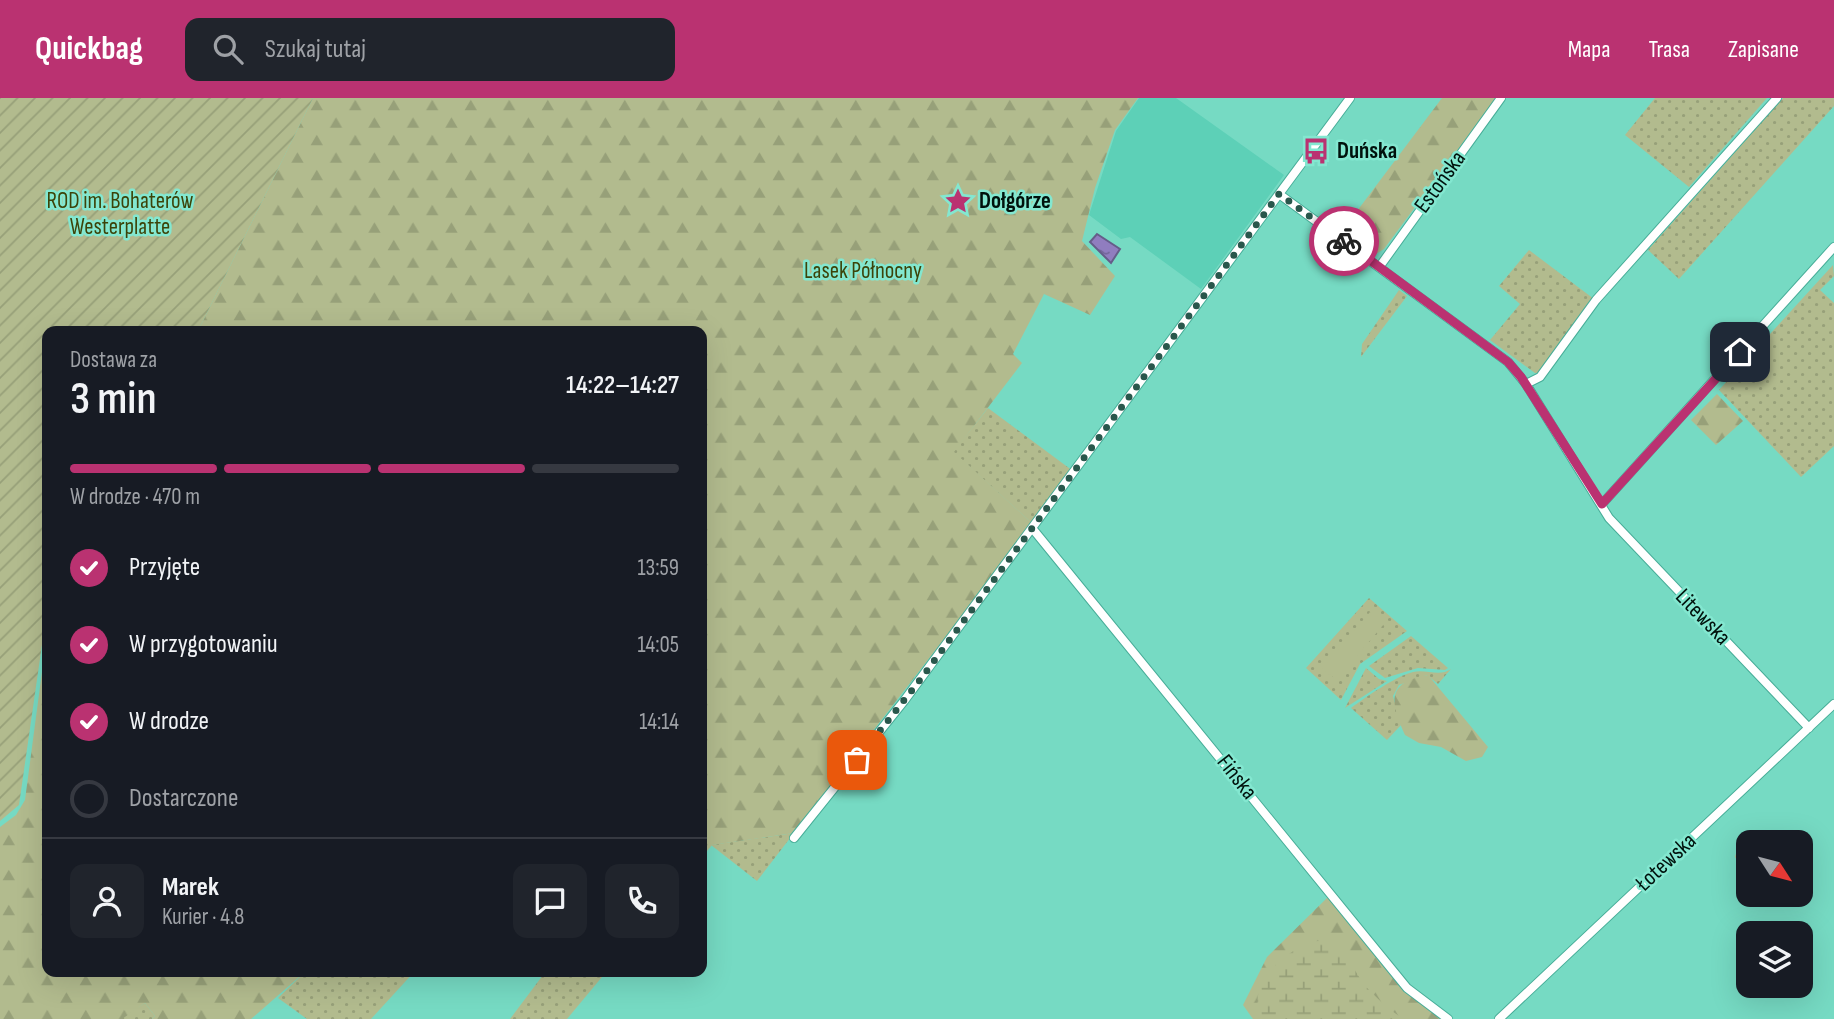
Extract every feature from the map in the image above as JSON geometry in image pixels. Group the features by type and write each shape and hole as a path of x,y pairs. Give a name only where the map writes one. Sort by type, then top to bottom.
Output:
{"street":[{"path":"794,838 904,701 1350,98"},
{"name":"Estońska","path":"1380,266 1501,98"},
{"path":"1526,384 1540,377 1596,300 1777,98"},
{"path":"1279,194 1502,357 1526,384 1602,504 1834,247"},
{"name":"Litewska","path":"1602,504 1609,518 1809,728"},
{"name":"Fińska","path":"1032,528 1408,988 1448,1019"},
{"name":"Łotewska","path":"1499,1019 1834,704"}],"shaded area":[{"path":"1139,98 1176,98 1284,175 1201,289 1130,237 1121,239 1089,215 1116,131"}],"green space":[{"name":"ROD im. Bohaterów Westerplatte","path":"0,98 313,98 200,326 42,326 42,645 19,805 0,821"},
{"name":"Lasek Północny","path":"313,98 1138,98 1115,130 1095,188 1082,241 1115,276 1090,315 1044,294 1013,354 1022,363 954,452 1033,524 794,833 712,845 707,851 707,326 200,326"},
{"path":"1442,98 1496,98 1384,249 1376,254 1342,231"},
{"path":"1655,98 1767,98 1689,187 1625,135"},
{"path":"1783,98 1834,98 1834,106 1679,279 1648,250"},
{"path":"1529,250 1594,299 1539,373 1535,373 1490,340 1520,304 1499,286"},
{"path":"1833,265 1834,276 1820,290 1834,303 1834,446 1801,477 1719,390"},
{"path":"1399,290 1407,296 1361,357 1362,344"},
{"path":"1717,394 1743,421 1716,445 1691,420"},
{"path":"988,408 1073,471 1033,524 953,452"},
{"path":"1369,598 1407,631 1360,664 1341,700 1306,668"},
{"path":"1370,612 1384,624 1337,680 1322,669"},
{"path":"1411,636 1448,668 1418,668 1385,678 1369,666"},
{"path":"1366,668 1379,679 1387,681 1345,708"},
{"path":"1451,669 1438,684 1427,675 1399,685 1393,696 1401,725 1387,740 1351,708 1406,674"},
{"path":"42,672 42,977 299,977 251,1019 152,1019 155,1016 145,1003 122,1019 0,1019 0,827 16,815 25,800"},
{"path":"1428,675 1488,747 1482,757 1466,761 1441,747 1419,743 1405,735 1396,713 1395,695 1398,688 1405,683"},
{"path":"794,833 757,881 711,845"},
{"path":"1328,897 1404,991 1441,1019 1253,1019 1243,1005 1267,957"},
{"path":"1318,941 1337,947 1370,991 1404,1019 1262,1019 1258,1006 1263,981 1282,959 1306,944"},
{"path":"300,977 410,977 371,1019 307,1019 278,998"},
{"path":"542,977 602,977 567,1019 510,1019"},
{"path":"145,1003 155,1016 152,1019 119,1019"}],"water":[{"path":"1097,234 1120,249 1111,263 1090,242"}],"way so far":[{"path":"857,760 920,680 1279,194 1344,241"}],"place":[{"name":"Duńska","path":"1316,151"},
{"name":"Dołgórze","path":"958,201"}],"route":[{"path":"1344,241 1508,362 1521,377 1602,504 1740,352"}]}
